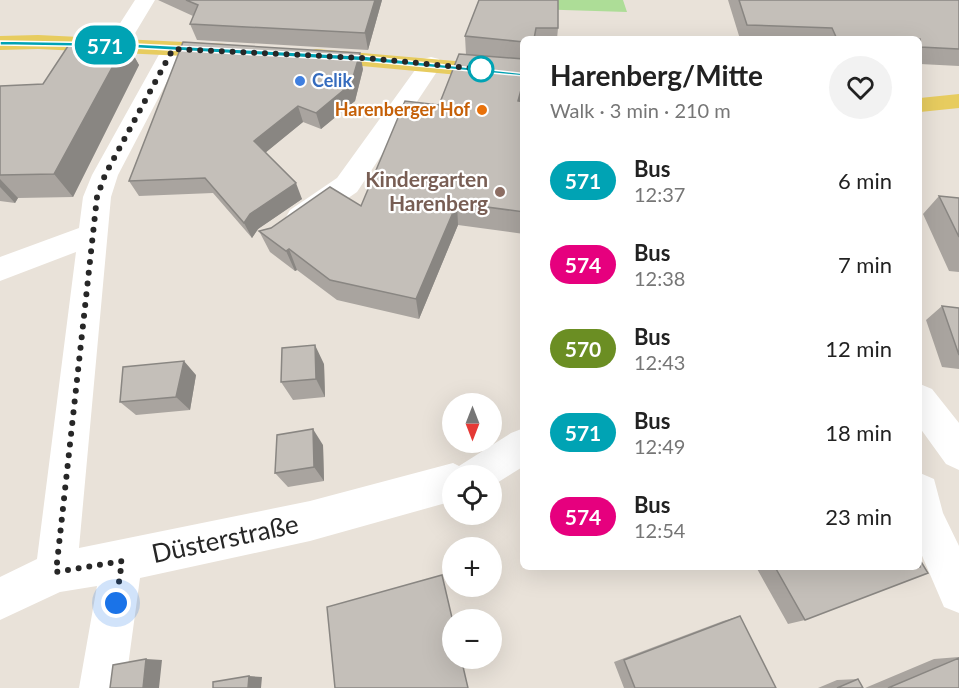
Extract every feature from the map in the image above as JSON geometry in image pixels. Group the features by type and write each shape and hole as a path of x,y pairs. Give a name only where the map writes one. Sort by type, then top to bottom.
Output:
{"main road":[{"path":"0,44 117,45 244,52"},
{"path":"292,55 430,64 520,74"},
{"path":"922,105 959,101"}],"street":[{"path":"117,45 145,0"},
{"path":"56,572 91,235 97,197 105,175 173,49"},
{"path":"279,232 347,185 430,64"},
{"path":"0,269 91,235"},
{"path":"922,403 959,452"},
{"path":"492,465 520,447"},
{"name":"Düsterstraße","path":"0,599 56,572 122,561 310,521 442,485"},
{"path":"922,504 924,516 959,592"},
{"path":"102,688 122,561"}],"green space":[{"path":"496,0 623,0 627,12 496,8"}],"building":[{"path":"186,0 375,0 365,33 190,24 198,5"},
{"path":"479,0 558,0 558,28 536,28 535,36 520,36 520,42 465,36"},
{"path":"739,0 959,0 959,49 922,47 922,36 836,36 832,28 747,25"},
{"path":"126,42 54,174 0,175 0,86 43,84 70,43"},
{"path":"183,42 360,53 351,84 316,113 298,106 254,141 296,183 250,214 244,223 205,178 129,181"},
{"path":"459,54 520,59 518,101 520,101 520,211 457,203 416,299 330,280 289,249 286,251 259,231 271,228 330,187 361,206 405,101 439,105"},
{"path":"939,196 959,198 959,237"},
{"path":"942,306 959,308 959,355"},
{"path":"315,345 316,379 281,382 282,348"},
{"path":"184,361 176,397 120,402 123,367"},
{"path":"313,429 314,467 275,473 277,435"},
{"path":"922,563 928,573 805,620 777,570 922,570"},
{"path":"442,575 442,597 447,597 450,609 442,609 442,669 464,669 468,688 335,688 327,607"},
{"path":"740,616 776,688 635,688 624,660"},
{"path":"959,658 959,688 888,688"},
{"path":"146,659 143,688 110,688 113,665"},
{"path":"249,676 248,688 213,688 213,682"},
{"path":"858,679 863,688 837,688"}],"bus line":[{"name":"571","path":"0,43 117,45 364,58 520,74"}],"place":[{"name":"Celik","path":"300,81"},
{"name":"Harenberger Hof","path":"482,110"},
{"name":"Kindergarten Harenberg","path":"500,192"}],"route":[{"path":"116,603 122,561 56,572 88,283 91,235 97,197 105,175 173,49 364,58 481,69"}]}
